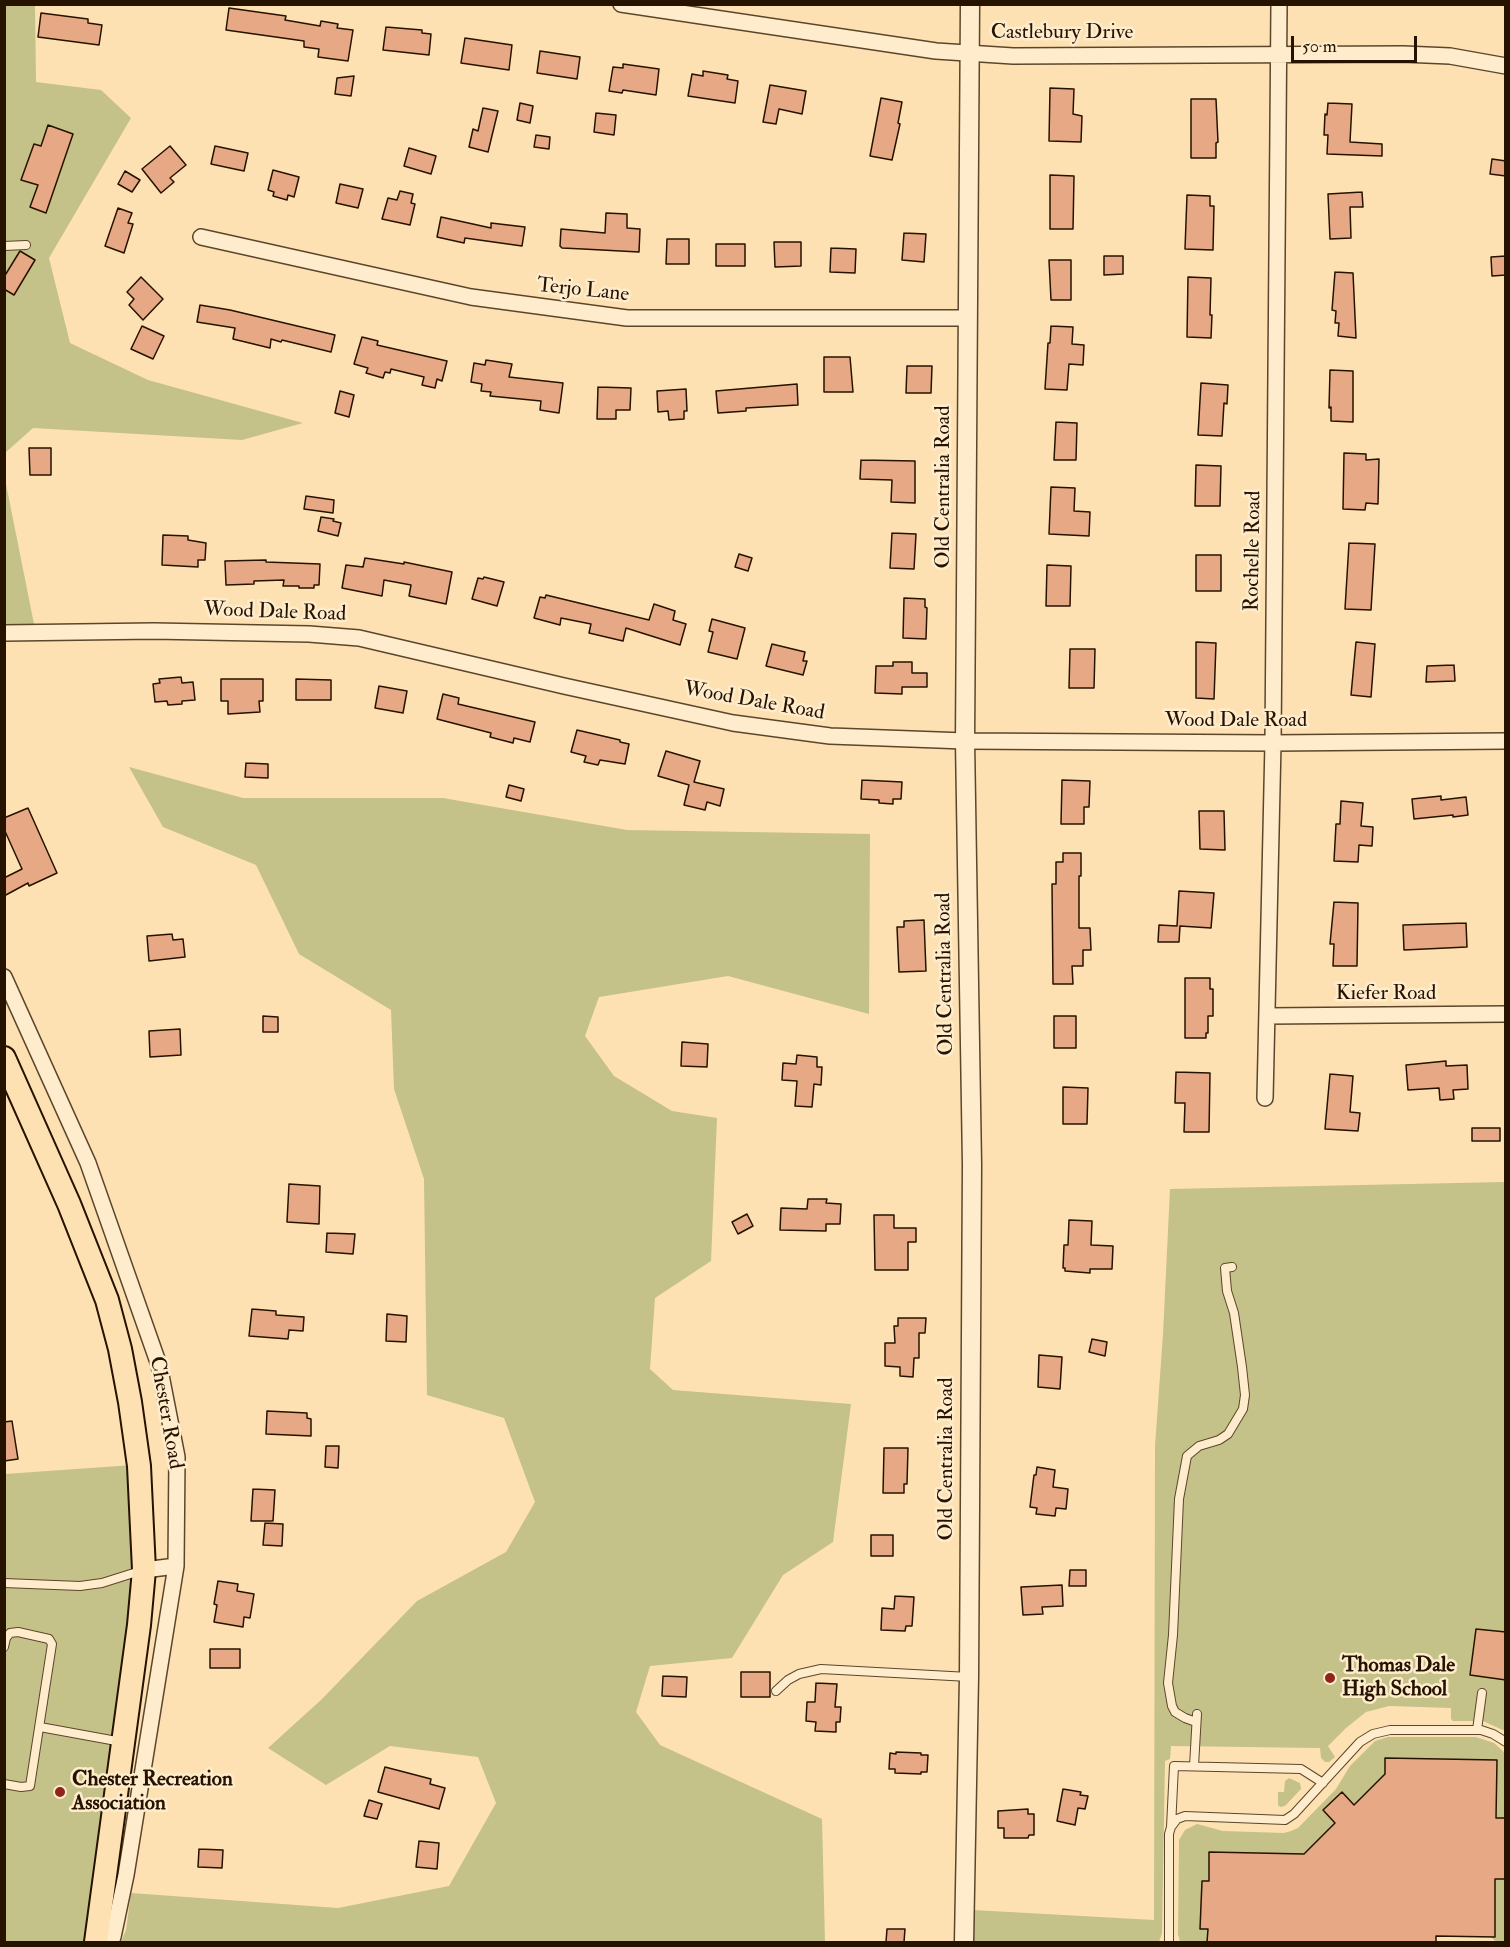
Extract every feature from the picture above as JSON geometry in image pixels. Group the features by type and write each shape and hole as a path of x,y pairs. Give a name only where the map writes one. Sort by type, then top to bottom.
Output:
{"main road":[{"name":"Chester Road","path":"4,1058 69,1204 107,1300 120,1349 139,1466 144,1570 139,1625 96,1942"}],"street":[{"name":"Castlebury Drive","path":"621,4 672,8 936,51 1013,56 1403,54 1450,56 1506,66"},
{"name":"Old Centralia Road","path":"964,1942 969,1677 972,1166 965,741 970,4"},
{"name":"Rochelle Road","path":"1265,1098 1273,743 1279,4"},
{"name":"Terjo Lane","path":"201,237 471,297 627,318 968,318"},
{"name":"Wood Dale Road","path":"4,633 154,631 309,634 359,638 576,688 772,729 869,739 1273,743 1506,741"},
{"name":"Chester Road","path":"4,977 88,1162 159,1365 177,1457 176,1566 126,1875 113,1937 109,1942"},
{"name":"Kiefer Road","path":"1267,1016 1506,1014"},
{"path":"144,1570 176,1566"}],"lane":[{"path":"4,246 26,245"},
{"path":"1194,1766 1196,1718 1185,1719 1175,1712 1168,1683 1173,1635 1179,1499 1186,1456 1199,1446 1219,1440 1228,1434 1243,1409 1245,1395 1242,1367 1234,1313 1227,1291 1225,1268 1232,1267"},
{"path":"4,1583 80,1586 102,1583 144,1570"},
{"path":"4,1647 7,1632 18,1632 49,1639 51,1644 30,1786 4,1784"},
{"path":"776,1691 799,1674 821,1669 969,1677"},
{"path":"1477,1730 1482,1693"},
{"path":"40,1727 123,1742"},
{"path":"1171,1827 1185,1816 1285,1820 1294,1814 1360,1742 1373,1734 1390,1730 1477,1730 1493,1734 1506,1742"},
{"path":"1169,1942 1174,1766 1301,1769 1323,1783"}],"shaded area":[{"path":"5,5 35,5 36,82 101,90 131,118 49,258 70,343 148,380 303,423 242,440 33,428 5,453"},
{"path":"5,479 34,624 5,625"},
{"path":"129,767 243,798 443,798 627,830 870,834 869,1014 728,976 599,997 585,1036 614,1076 672,1111 717,1118 711,1261 655,1298 650,1369 673,1390 851,1404 833,1542 783,1575 732,1658 650,1666 636,1712 660,1745 822,1819 825,1942 121,1942 126,1930 131,1893 338,1908 449,1886 496,1803 478,1757 390,1746 326,1785 268,1748 321,1700 417,1601 506,1552 535,1502 504,1418 427,1395 424,1179 394,1089 391,1010 299,954 256,865 163,827"},
{"name":"Thomas Dale High School","path":"1505,1182 1505,1731 1483,1721 1453,1721 1451,1708 1389,1706 1366,1712 1346,1728 1328,1746 1335,1757 1329,1762 1321,1758 1320,1748 1171,1746 1170,1759 1165,1761 1162,1933 1159,1942 972,1942 973,1910 1154,1920 1155,1446 1170,1189"},
{"path":"133,1465 136,1579 87,1942 5,1942 5,1474"},
{"path":"1388,1737 1476,1737 1494,1743 1505,1753 1505,1941 1495,1941 1491,1937 1436,1936 1435,1942 1180,1942 1178,1934 1179,1840 1185,1830 1197,1824 1223,1831 1284,1833 1298,1828 1336,1789 1350,1766 1375,1741"},
{"path":"1289,1778 1300,1783 1301,1789 1285,1806 1280,1807 1278,1792 1284,1792 1285,1781"}],"building":[{"path":"229,8 286,16 285,20 320,26 321,21 338,24 337,28 353,30 348,61 318,57 319,49 304,47 304,41 226,30"},
{"path":"41,13 88,19 88,23 102,25 99,45 38,37"},
{"path":"386,27 422,30 422,33 431,34 429,55 383,50"},
{"path":"465,38 512,45 509,70 461,63"},
{"path":"540,51 580,57 577,79 537,73"},
{"path":"623,64 659,69 656,95 623,90 622,93 609,91 613,67 623,68"},
{"path":"703,71 728,75 727,79 738,81 735,103 688,96 692,74 703,76"},
{"path":"354,76 351,96 335,94 337,78"},
{"path":"770,85 806,91 802,114 779,109 776,124 763,122"},
{"path":"1050,88 1074,89 1073,114 1082,116 1081,142 1049,141"},
{"path":"881,98 902,102 892,160 870,156"},
{"path":"1191,99 1216,99 1218,142 1216,143 1216,158 1191,158"},
{"path":"520,103 533,106 530,123 517,120"},
{"path":"1328,103 1352,104 1350,142 1382,144 1382,156 1327,154 1328,135 1324,135"},
{"path":"483,108 498,111 488,152 469,147 473,129 478,131"},
{"path":"596,113 616,115 614,135 594,132"},
{"path":"48,125 73,134 46,213 30,207 38,185 21,180 34,144 41,146"},
{"path":"536,135 550,137 549,149 534,147"},
{"path":"170,146 186,165 170,178 174,182 161,193 142,169"},
{"path":"215,146 248,153 244,171 211,164"},
{"path":"409,148 436,156 431,174 404,166"},
{"path":"1492,159 1506,161 1506,176 1490,174"},
{"path":"273,170 299,177 294,197 288,195 287,200 273,196 274,192 268,190"},
{"path":"125,171 140,180 132,192 118,184"},
{"path":"1050,175 1074,176 1073,229 1050,229"},
{"path":"340,184 363,189 358,208 336,203"},
{"path":"400,191 413,194 411,203 415,204 410,225 382,219 388,198 397,200"},
{"path":"1362,192 1363,207 1350,207 1351,238 1330,239 1328,194"},
{"path":"1187,195 1210,196 1210,206 1214,206 1213,250 1185,249"},
{"path":"118,208 132,213 128,223 133,224 124,253 105,246"},
{"path":"606,213 627,214 627,228 640,229 639,252 562,248 560,246 561,229 605,233"},
{"path":"441,217 491,228 491,223 525,227 522,246 465,238 464,243 437,237"},
{"path":"904,233 926,234 924,262 902,260"},
{"path":"667,239 689,239 689,264 666,264"},
{"path":"774,242 801,242 801,266 775,267"},
{"path":"716,244 745,244 745,266 716,266"},
{"path":"831,248 856,249 855,273 830,272"},
{"path":"20,251 35,260 14,295 4,289 4,277"},
{"path":"1104,256 1123,256 1123,274 1104,275"},
{"path":"1506,256 1506,275 1492,276 1491,257"},
{"path":"1049,260 1071,260 1071,300 1051,300"},
{"path":"1335,272 1353,273 1356,338 1338,336 1339,323 1335,323 1336,311 1332,310"},
{"path":"141,277 163,299 143,320 129,305 134,299 127,292"},
{"path":"1188,277 1211,278 1211,338 1187,337"},
{"path":"200,305 335,335 331,352 282,340 281,342 271,339 270,348 233,339 235,328 197,322"},
{"path":"142,326 164,336 153,359 131,349"},
{"path":"1051,326 1073,327 1072,344 1084,345 1083,365 1069,364 1067,390 1045,389"},
{"path":"362,337 378,341 377,345 447,361 442,381 437,379 435,388 422,385 424,377 391,369 390,373 385,372 383,378 366,373 368,368 354,364"},
{"path":"824,357 850,357 853,392 824,392"},
{"path":"486,360 512,364 509,377 563,383 559,413 540,410 541,401 490,396 491,392 481,391 482,384 471,382 474,363 485,365"},
{"path":"907,366 932,366 931,393 906,393"},
{"path":"1330,370 1353,371 1353,422 1331,421"},
{"path":"1201,383 1228,385 1227,404 1224,403 1222,436 1198,435"},
{"path":"797,384 798,405 746,408 746,411 718,413 716,391"},
{"path":"598,387 631,388 630,410 616,410 616,419 597,419"},
{"path":"686,389 687,411 684,411 684,419 669,420 668,411 658,412 657,391"},
{"path":"340,391 354,395 349,417 335,413"},
{"path":"1056,422 1077,423 1076,460 1054,460"},
{"path":"29,448 51,448 51,475 30,475"},
{"path":"1344,453 1366,454 1366,460 1379,459 1378,504 1366,503 1365,510 1343,509"},
{"path":"861,460 915,461 915,503 891,502 892,480 860,479"},
{"path":"1196,465 1221,466 1220,506 1195,506"},
{"path":"1051,487 1075,488 1074,511 1090,512 1089,536 1049,534"},
{"path":"306,496 334,500 333,513 304,509"},
{"path":"321,517 334,519 333,521 341,523 338,536 318,531"},
{"path":"892,533 916,534 914,569 890,568"},
{"path":"163,535 188,536 188,540 206,543 205,560 198,560 198,567 162,565"},
{"path":"1349,543 1375,544 1371,610 1345,609"},
{"path":"739,554 752,558 748,571 735,567"},
{"path":"1196,555 1221,555 1221,591 1196,591"},
{"path":"365,558 404,564 404,562 452,572 446,604 409,596 411,585 384,580 382,596 342,588 346,565 363,567"},
{"path":"266,560 266,562 320,564 319,585 314,585 314,588 283,586 284,580 226,585 225,561"},
{"path":"1047,565 1071,566 1070,606 1046,606"},
{"path":"484,577 504,582 497,606 472,599 478,578 483,579"},
{"path":"546,595 649,620 654,604 675,611 673,620 686,624 680,645 626,628 623,641 589,633 591,624 561,618 560,625 534,618 540,597 545,598"},
{"path":"904,598 925,599 926,639 903,638"},
{"path":"712,619 745,628 737,659 708,652 713,632 709,631"},
{"path":"1196,642 1216,643 1214,699 1196,698"},
{"path":"1356,642 1375,644 1371,697 1351,695"},
{"path":"772,644 805,652 803,661 807,661 803,675 766,666"},
{"path":"1070,649 1095,649 1094,688 1069,688"},
{"path":"893,662 912,662 912,673 927,673 927,687 902,687 902,694 875,693 876,666 893,666"},
{"path":"1454,665 1455,681 1426,682 1427,666"},
{"path":"181,677 182,683 193,682 195,700 168,705 167,701 155,702 153,684 160,683 159,679"},
{"path":"221,679 263,679 263,701 259,701 260,712 228,714 228,701 221,701"},
{"path":"296,679 331,680 331,700 296,700"},
{"path":"379,686 407,691 403,713 375,708"},
{"path":"443,694 459,698 458,704 535,722 530,742 514,738 513,743 490,737 491,733 437,719"},
{"path":"577,730 629,744 625,764 600,760 598,765 584,762 586,756 571,752"},
{"path":"666,751 700,761 694,782 724,789 720,806 707,802 705,810 684,805 689,785 658,776"},
{"path":"246,763 268,764 268,778 245,777"},
{"path":"862,780 902,782 901,799 893,799 893,804 861,799"},
{"path":"1062,780 1090,781 1089,807 1084,807 1084,824 1061,824"},
{"path":"509,785 524,789 521,801 506,797"},
{"path":"1441,796 1441,800 1466,797 1468,815 1414,819 1412,799"},
{"path":"1341,801 1363,803 1361,826 1373,827 1372,846 1359,845 1358,862 1334,861 1336,824 1340,824"},
{"path":"28,808 57,873 29,886 28,883 4,896 4,878 22,869 4,829 4,818"},
{"path":"1199,811 1224,811 1225,850 1200,849"},
{"path":"1063,853 1081,853 1079,928 1090,928 1091,950 1083,950 1083,966 1072,966 1073,984 1053,984 1052,884 1056,884 1056,862 1063,862"},
{"path":"1179,891 1214,893 1211,928 1180,926 1179,942 1158,942 1159,925 1177,926"},
{"path":"1334,902 1358,903 1357,966 1333,966 1334,944 1330,944"},
{"path":"924,920 926,971 899,972 897,927 904,927 904,921"},
{"path":"1466,923 1467,947 1404,950 1403,925"},
{"path":"172,934 173,940 183,939 185,957 149,961 147,936"},
{"path":"1185,978 1210,978 1210,989 1213,989 1213,1016 1208,1016 1206,1038 1185,1038"},
{"path":"263,1016 278,1017 278,1032 263,1032"},
{"path":"1054,1016 1076,1016 1076,1048 1054,1048"},
{"path":"180,1029 181,1055 150,1057 149,1031"},
{"path":"682,1042 708,1044 707,1067 681,1066"},
{"path":"797,1055 817,1057 817,1067 822,1067 821,1085 814,1084 812,1107 795,1106 797,1081 782,1080 783,1063 796,1064"},
{"path":"1446,1061 1446,1066 1467,1065 1468,1089 1453,1090 1454,1099 1440,1100 1439,1088 1408,1090 1406,1065"},
{"path":"1176,1072 1210,1073 1209,1132 1184,1132 1185,1103 1175,1103"},
{"path":"1330,1074 1353,1076 1350,1112 1360,1113 1358,1131 1325,1129"},
{"path":"1063,1087 1088,1088 1087,1124 1063,1124"},
{"path":"1472,1128 1500,1128 1500,1141 1472,1141"},
{"path":"289,1184 320,1186 319,1224 287,1222"},
{"path":"808,1199 827,1199 826,1203 841,1204 840,1224 826,1224 826,1231 780,1230 781,1208 807,1209"},
{"path":"747,1214 753,1226 738,1234 732,1222"},
{"path":"874,1215 894,1215 894,1228 916,1228 916,1242 908,1242 908,1270 875,1270"},
{"path":"1069,1220 1092,1221 1091,1245 1113,1246 1112,1269 1090,1269 1090,1273 1065,1271 1063,1268 1064,1245 1068,1245"},
{"path":"327,1233 355,1234 353,1254 326,1252"},
{"path":"252,1309 276,1311 276,1315 304,1317 303,1331 289,1330 288,1339 249,1336"},
{"path":"387,1314 407,1316 406,1342 386,1341"},
{"path":"898,1318 926,1318 925,1333 919,1333 919,1358 914,1358 913,1377 900,1376 900,1367 885,1366 885,1343 895,1343 894,1326 898,1326"},
{"path":"1092,1339 1107,1342 1105,1356 1089,1352"},
{"path":"1039,1355 1062,1357 1060,1389 1038,1387"},
{"path":"267,1411 307,1413 307,1418 311,1419 311,1436 266,1434"},
{"path":"12,1421 18,1459 4,1461 4,1422"},
{"path":"326,1446 339,1446 338,1468 325,1467"},
{"path":"884,1448 908,1448 907,1484 904,1484 904,1493 883,1493"},
{"path":"1037,1467 1055,1470 1053,1487 1068,1489 1066,1509 1056,1508 1055,1516 1036,1514 1037,1508 1030,1507"},
{"path":"253,1489 275,1490 273,1521 251,1521"},
{"path":"265,1523 283,1524 282,1546 263,1545"},
{"path":"871,1535 893,1535 893,1556 871,1556"},
{"path":"1070,1570 1086,1570 1086,1586 1069,1586"},
{"path":"218,1581 238,1584 237,1591 254,1594 250,1618 244,1617 243,1627 214,1622"},
{"path":"1062,1585 1063,1606 1042,1607 1043,1614 1023,1615 1021,1587"},
{"path":"895,1596 914,1597 912,1626 906,1626 905,1631 881,1630 882,1608 894,1609"},
{"path":"1476,1629 1506,1632 1506,1680 1470,1675"},
{"path":"210,1649 240,1649 240,1668 210,1668"},
{"path":"741,1672 770,1672 770,1697 741,1697"},
{"path":"663,1676 687,1677 686,1697 662,1696"},
{"path":"816,1683 837,1684 835,1707 841,1707 840,1722 836,1722 836,1732 815,1731 816,1722 806,1721 807,1702 815,1702"},
{"path":"896,1752 928,1755 927,1772 921,1772 921,1774 895,1773 895,1769 889,1769 890,1753 896,1754"},
{"path":"1385,1758 1497,1760 1496,1818 1506,1818 1506,1879 1495,1879 1495,1937 1436,1936 1436,1942 1207,1942 1208,1929 1200,1929 1202,1881 1209,1881 1209,1852 1304,1854 1335,1823 1323,1810 1342,1792 1354,1805 1385,1774"},
{"path":"385,1767 431,1779 430,1784 445,1788 439,1809 378,1792"},
{"path":"1063,1789 1081,1792 1080,1795 1088,1796 1085,1809 1078,1808 1075,1825 1057,1821"},
{"path":"369,1800 382,1804 377,1819 364,1816"},
{"path":"1028,1809 1028,1814 1034,1814 1034,1835 1029,1835 1028,1838 1004,1838 1004,1828 998,1828 998,1811"},
{"path":"419,1841 439,1843 437,1869 416,1867"},
{"path":"199,1849 223,1850 222,1868 198,1867"},
{"path":"887,1929 905,1929 904,1942 886,1942"}],"place":[{"name":"Thomas Dale High School","path":"1330,1678"},
{"name":"Chester Recreation Association","path":"60,1792"}]}
